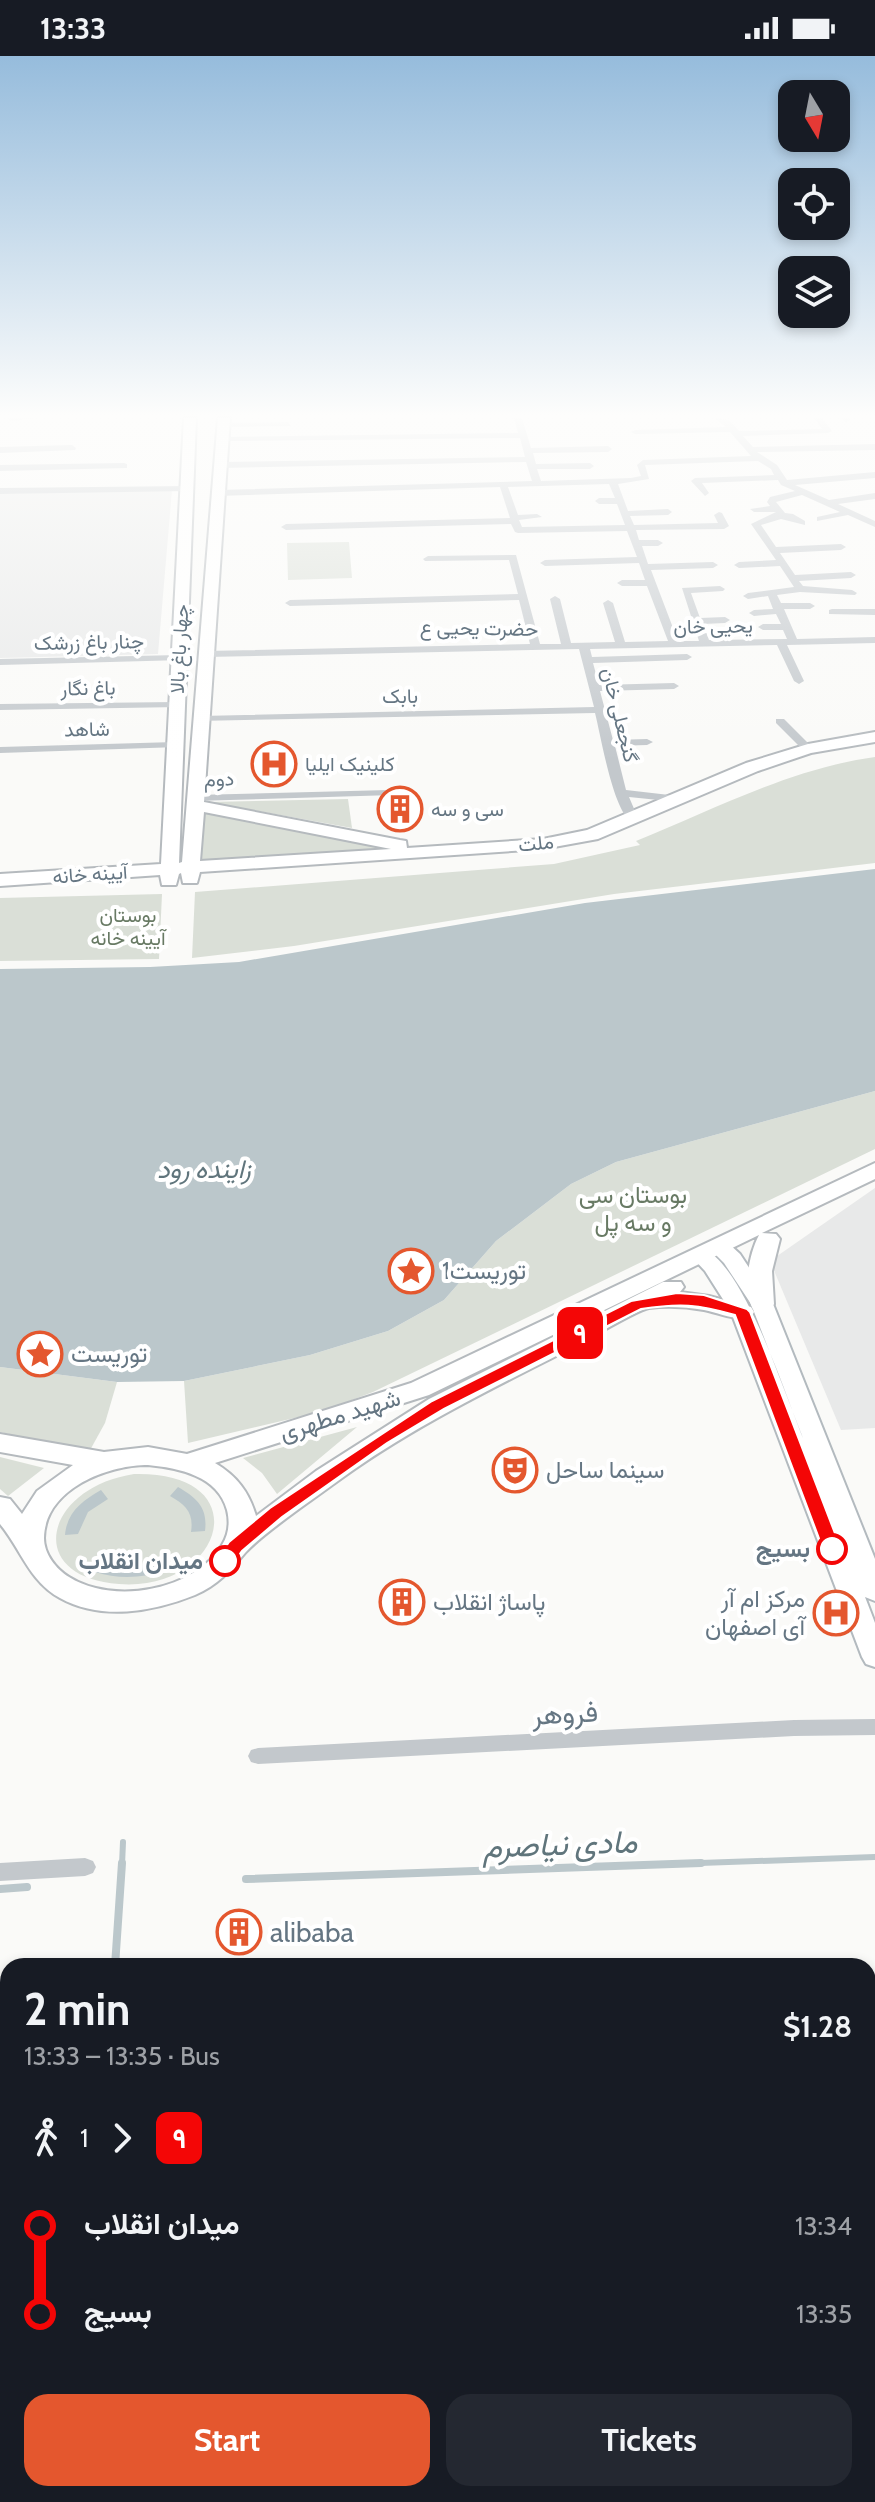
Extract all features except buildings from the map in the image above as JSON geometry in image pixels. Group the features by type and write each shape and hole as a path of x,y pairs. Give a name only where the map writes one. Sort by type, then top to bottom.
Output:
{"main road":[{"name":"چهار باغ بالا","path":"178,871 175,745 184,532"},
{"name":"چهار باغ بالا","path":"178,871 194,801 215,532"},
{"path":"179,669 188,678 205,663"},
{"name":"ملت","path":"178,871 543,844 592,835 752,767 808,749 875,737"},
{"name":"ملت","path":"178,871 545,854 600,844 767,774 847,751 875,747"},
{"path":"194,801 431,851"},
{"name":"آیینه خانه","path":"0,880 178,871"},
{"name":"آیینه خانه","path":"0,890 178,871"},
{"name":"شهید مطهری","path":"236,1546 325,1477 438,1405 637,1305 716,1257 768,1239 864,1184 875,1170"},
{"path":"365,1408 406,1381 785,1200 824,1185 864,1184"},
{"name":"شهید مطهری","path":"190,1462 420,1389 716,1257 864,1184"},
{"path":"752,1308 768,1239"},
{"path":"716,1257 752,1308 861,1581 875,1657"},
{"path":"637,1305 677,1298 752,1308"},
{"path":"0,1443 105,1462"},
{"path":"0,1506 31,1542 38,1562 52,1579 89,1597 131,1603 195,1584 214,1571 236,1546 243,1522 238,1501 222,1480 190,1462 148,1456 105,1462 74,1475 50,1494 35,1517 31,1542"}],"street":[{"path":"518,532 521,544"},
{"path":"634,532 674,645"},
{"path":"762,532 800,589"},
{"path":"638,543 658,543"},
{"path":"774,550 841,547"},
{"path":"428,559 513,557 536,646"},
{"path":"545,563 713,565"},
{"path":"739,565 783,563"},
{"path":"793,578 851,575"},
{"path":"622,583 652,583"},
{"path":"705,644 685,590 720,589"},
{"path":"748,596 800,589 852,593"},
{"path":"771,593 794,642"},
{"path":"290,603 523,597"},
{"path":"555,599 567,647"},
{"path":"608,603 621,646"},
{"path":"763,627 810,606"},
{"path":"832,612 875,612"},
{"path":"754,613 784,618"},
{"path":"697,621 725,620"},
{"path":"851,624 855,641"},
{"name":"یحیی خان","path":"551,647 875,640"},
{"path":"781,642 799,681"},
{"name":"حضرت یحیی ع","path":"205,663 387,651 432,654 536,646"},
{"name":"حضرت یحیی ع","path":"205,663 551,647"},
{"name":"گنجعلی خان","path":"584,647 621,793 632,818"},
{"path":"387,651 388,666"},
{"path":"587,660 687,657"},
{"name":"چنار باغ زرشک","path":"0,662 179,669"},
{"path":"594,688 674,686"},
{"name":"باغ نگار","path":"0,707 176,705"},
{"name":"بابک","path":"201,719 600,710"},
{"path":"780,721 808,749"},
{"path":"608,743 647,742"},
{"name":"شاهد","path":"0,750 175,745"},
{"name":"دوم","path":"194,801 389,793"},
{"name":"گنجعلی خان","path":"621,793 678,799"},
{"name":"فروهر","path":"258,1756 794,1728 875,1727"},
{"path":"0,1872 85,1867"}],"shaded area":[{"path":"0,532 168,532 158,654 0,658"},
{"path":"875,1188 875,1428 841,1430 770,1261"}],"green space":[{"path":"349,542 352,578 288,580 287,543"},
{"path":"875,757 875,863 614,894 294,946 192,958 195,892 554,864 640,845 636,841 783,780 844,762"},
{"path":"348,799 352,828 208,802"},
{"path":"199,810 406,848 199,862"},
{"name":"بوستان آیینه خانه","path":"162,894 159,959 0,961 0,898"},
{"name":"بوستان سی و سه پل","path":"875,1091 875,1149 373,1392 320,1412 188,1443 184,1381 310,1355 388,1331 444,1300 496,1241 571,1184 616,1162"},
{"path":"0,1367 117,1382 105,1423 89,1452 0,1432"},
{"path":"357,1427 277,1494 262,1473 243,1458"},
{"path":"0,1457 44,1468 8,1496 0,1489"},
{"name":"میدان انقلاب","path":"134,1474 174,1478 200,1491 212,1510 213,1531 203,1552 183,1570 155,1581 119,1584 88,1578 68,1566 58,1550 57,1532 64,1513 80,1496 104,1482"}],"water":[{"name":"زاینده رود","path":"875,869 875,1091 616,1162 571,1184 496,1241 444,1300 388,1331 310,1355 184,1381 117,1382 0,1367 0,969 239,962 585,903"},
{"path":"178,1487 200,1504 205,1516 205,1531 191,1532 188,1510 170,1496"},
{"path":"101,1490 108,1499 88,1512 78,1534 65,1535 69,1520 77,1508"},
{"path":"161,1560 168,1570 150,1575 122,1577 95,1572 103,1562 136,1567"}],"waterway":[{"path":"122,1865 123,1842"},
{"name":"مادی نیاصرم","path":"701,1863 875,1857"},
{"path":"116,1958 122,1863"},
{"name":"مادی نیاصرم","path":"246,1879 701,1863"},
{"name":"مادی نیاصرم","path":"643,1865 701,1863"},
{"name":"مادی نیاصرم","path":"0,1889 27,1887"}],"bus line":[{"name":"۹","path":"225,1561 236,1546 276,1512 381,1439 438,1405 637,1305 677,1298 704,1300 742,1312 832,1549"}],"place":[{"name":"کلینیک ایلیا","path":"274,764"},
{"name":"سی و سه","path":"400,809"},
{"name":"توریست1","path":"411,1271"},
{"name":"توریست","path":"40,1354"},
{"name":"سینما ساحل","path":"515,1470"},
{"name":"بسیج","path":"832,1549"},
{"name":"میدان انقلاب","path":"225,1561"},
{"name":"پاساژ انقلاب","path":"402,1602"},
{"name":"مرکز ام آر آی اصفهان","path":"836,1613"},
{"name":"alibaba","path":"239,1932"}]}
